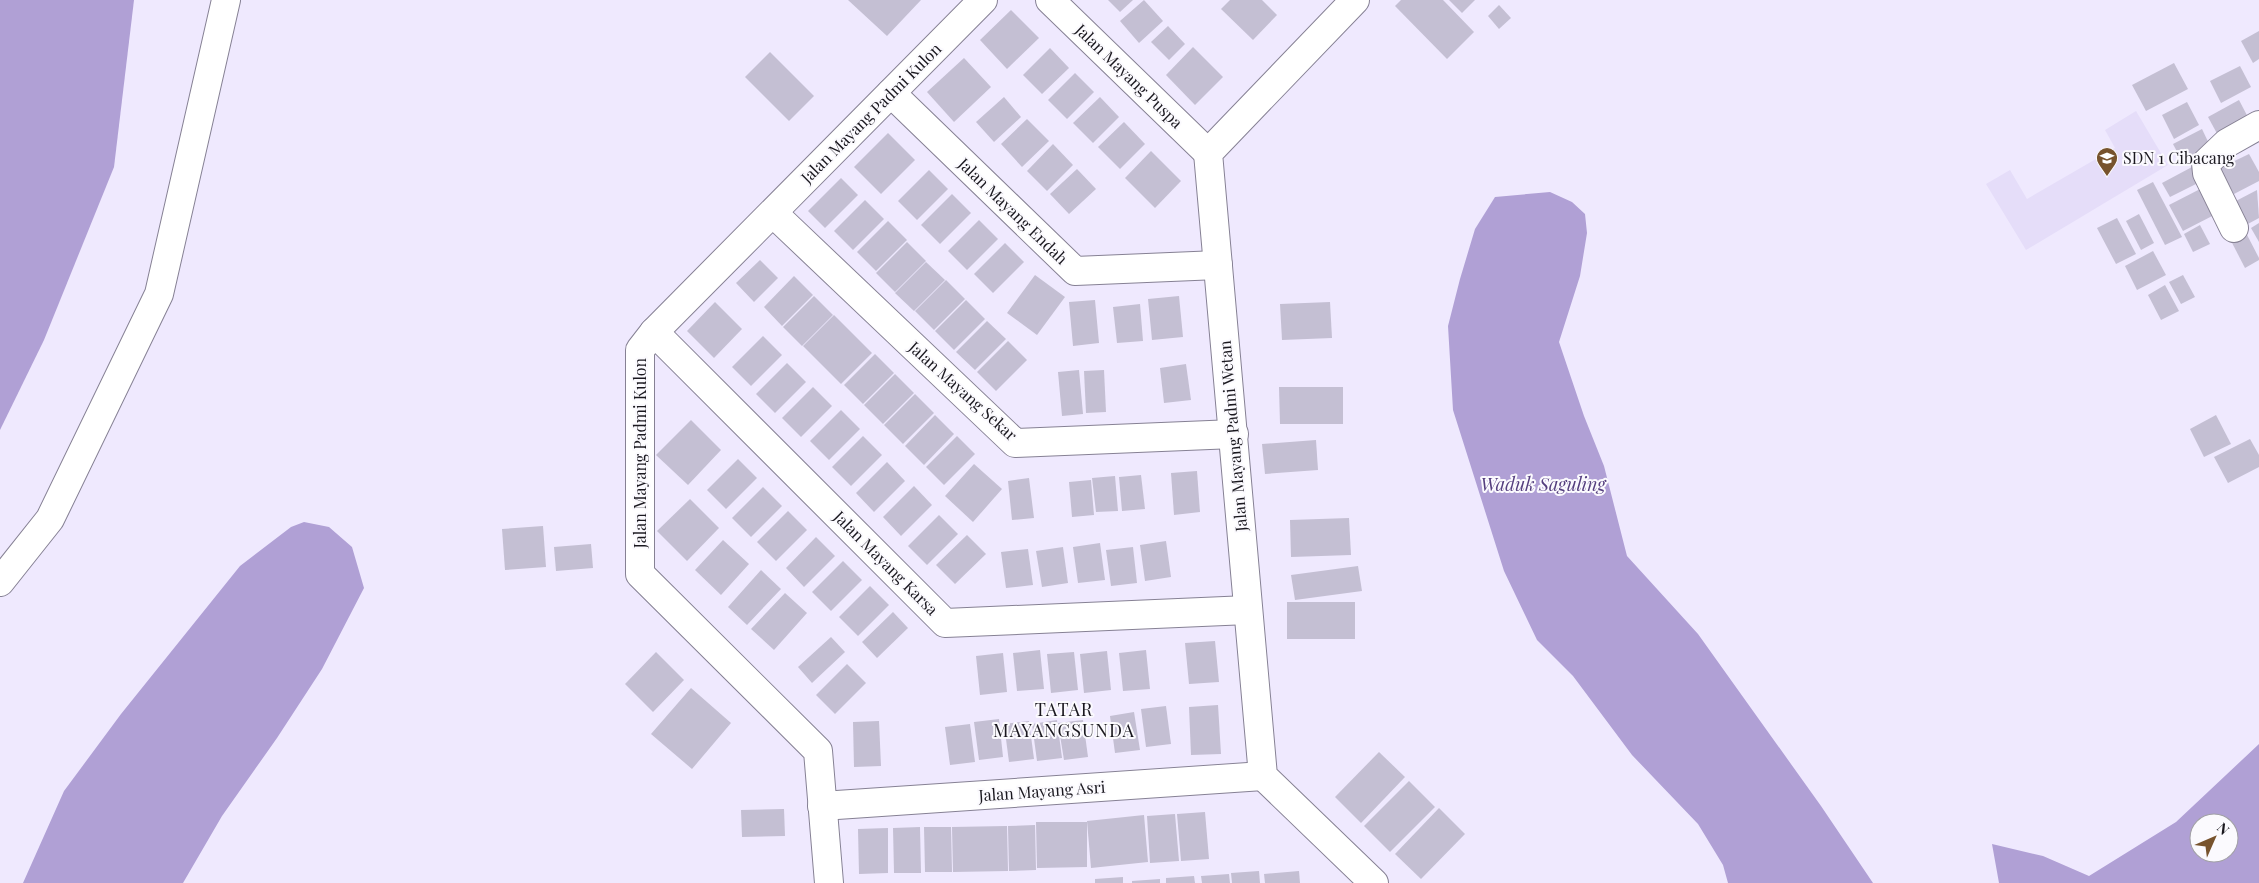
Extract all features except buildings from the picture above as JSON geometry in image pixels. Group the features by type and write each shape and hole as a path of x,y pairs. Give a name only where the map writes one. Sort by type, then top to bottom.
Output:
{"street":[{"path":"0,582 50,519 159,294 226,0"},
{"name":"Jalan Mayang Padmi Kulon","path":"829,883 818,751 640,574 640,350 654,332 983,0"},
{"name":"Jalan Mayang Puspa","path":"1050,0 1208,153"},
{"path":"1208,153 1347,3"},
{"name":"Jalan Mayang Endah","path":"891,93 1075,271 1218,265"},
{"path":"2234,228 2207,173 2206,162 2227,143 2259,125"},
{"name":"Jalan Mayang Padmi Wetan","path":"1208,153 1234,434 1262,776"},
{"name":"Jalan Mayang Sekar","path":"773,213 1015,443 1234,434"},
{"name":"Jalan Mayang Karsa","path":"654,332 945,622 1248,610"},
{"path":"1262,776 1374,883"},
{"name":"Jalan Mayang Asri","path":"822,806 1262,776"}],"shaded area":[{"name":"SDN 1 Cibacang","path":"2136,111 2168,165 2026,250 1986,184 2010,170 2027,199 2115,148 2105,130"}],"water":[{"path":"0,0 134,0 114,167 44,340 0,430"},
{"name":"Waduk Saguling","path":"1550,192 1572,202 1585,214 1587,233 1580,276 1559,342 1584,416 1604,466 1627,556 1698,634 1821,806 1873,883 1728,883 1723,865 1698,824 1632,755 1573,676 1537,640 1504,571 1453,410 1448,326 1475,229 1495,197"},
{"path":"304,522 329,527 352,547 364,588 322,669 277,738 222,816 183,883 23,883 64,791 121,714 240,566 291,527"},
{"path":"2259,744 2259,883 1999,883 1992,844 2043,856 2089,876 2176,822"}],"place":[{"name":"SDN 1 Cibacang","path":"2107,177"}],"district":[{"name":"TATAR MAYANGSUNDA","path":"1064,720"}]}
